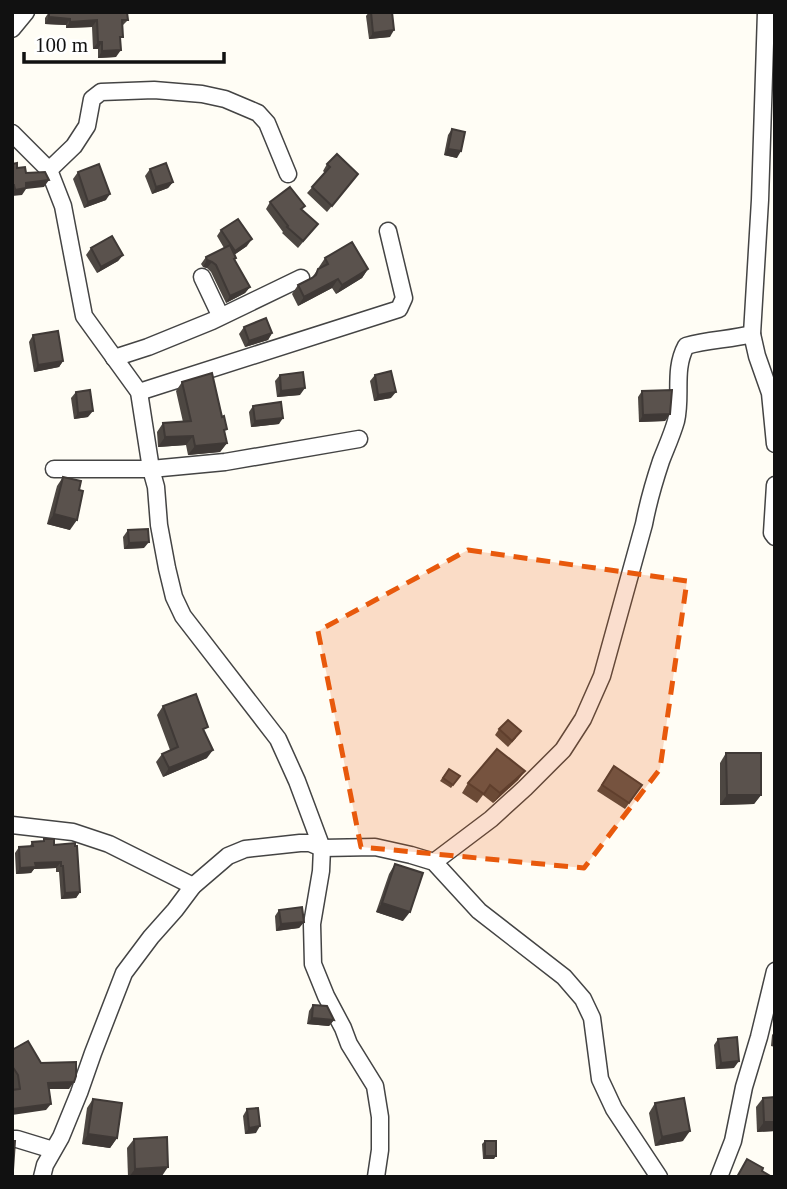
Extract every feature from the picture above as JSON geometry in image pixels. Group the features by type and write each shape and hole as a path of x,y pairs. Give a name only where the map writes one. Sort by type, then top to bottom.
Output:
{"street":[{"path":"12,29 26,12"},
{"path":"766,12 768,158 760,200 752,334 770,393 775,444"},
{"path":"49,170 74,146 87,126 92,99 101,92 154,90 225,99 258,113 267,123 288,174"},
{"path":"12,133 20,151 49,170 63,206 84,316 139,392 156,487 159,525 174,597 183,616 278,739 322,848 312,924 313,964 349,1044 374,1086 380,1117 380,1150 376,1177"},
{"path":"139,392 399,309 404,298 388,231"},
{"path":"202,277 220,315"},
{"path":"114,358 212,321 301,278"},
{"path":"434,862 491,819 525,788 563,750 583,719 602,676 648,502 676,419 681,355 686,346 752,334"},
{"path":"54,469 151,469 236,460 359,439"},
{"path":"775,485 772,533 775,537"},
{"path":"12,825 73,832 109,844 193,886"},
{"path":"42,1177 79,1093 124,973 193,886 228,856 245,849 310,843 322,848 374,847 434,862 479,911 564,977 583,999 592,1018 600,1079 614,1109 659,1177"},
{"path":"719,1177 733,1141 744,1087 775,971"},
{"path":"12,1139 53,1150"}],"highlighted area":[{"path":"468,550 687,581 660,769 584,868 361,847 318,631"}],"building":[{"path":"49,12 127,12 128,20 122,20 121,50 102,51 102,42 98,42 97,20 70,22 70,19 49,17"},
{"path":"371,12 392,12 394,30 373,33"},
{"path":"452,129 465,132 461,151 448,149"},
{"path":"337,154 358,174 332,206 312,187 330,167 327,164"},
{"path":"17,163 17,168 25,167 26,173 45,172 49,180 26,183 26,188 15,190 12,185 12,164"},
{"path":"166,163 173,182 156,187 150,169"},
{"path":"99,164 110,194 88,202 78,172"},
{"path":"290,187 305,206 301,209 318,224 303,241 287,227 270,202"},
{"path":"238,219 252,239 235,251 221,230"},
{"path":"112,236 123,255 101,267 91,248"},
{"path":"352,242 368,269 342,285 338,279 304,297 298,285 312,278 318,269 328,264 325,258"},
{"path":"230,245 236,258 234,259 250,287 230,296 216,265 206,257"},
{"path":"266,318 272,333 249,341 244,327"},
{"path":"58,331 63,361 38,365 33,335"},
{"path":"391,371 396,392 378,395 375,375"},
{"path":"303,372 305,388 281,391 280,375"},
{"path":"212,373 227,429 224,430 227,443 195,446 193,436 165,437 163,423 191,421 182,382"},
{"path":"90,390 93,411 78,413 76,392"},
{"path":"672,390 670,414 643,415 642,391"},
{"path":"281,402 283,418 255,421 253,406"},
{"path":"63,477 81,481 79,490 83,491 77,520 54,514"},
{"path":"148,529 149,542 129,543 128,530"},
{"path":"196,694 208,727 203,729 213,750 169,768 162,754 178,747 163,706"},
{"path":"508,720 521,731 512,741 499,729"},
{"path":"497,749 525,771 500,793 490,785 484,794 468,783"},
{"path":"726,753 761,753 761,795 727,795"},
{"path":"614,766 642,785 629,803 602,785"},
{"path":"449,769 460,776 453,785 443,778"},
{"path":"54,839 54,845 75,843 80,892 65,893 61,862 35,863 36,867 20,868 19,847 33,846 32,842"},
{"path":"395,864 423,873 410,912 382,903"},
{"path":"302,907 304,922 281,924 279,910"},
{"path":"313,1005 327,1006 334,1020 312,1018"},
{"path":"737,1037 739,1061 721,1063 718,1039"},
{"path":"28,1041 41,1063 76,1062 76,1076 74,1082 48,1083 51,1104 12,1109 12,1090 20,1089 18,1075 12,1066 12,1050"},
{"path":"775,1097 775,1122 764,1122 763,1098"},
{"path":"684,1098 690,1131 662,1137 655,1103"},
{"path":"93,1099 122,1103 117,1138 88,1134"},
{"path":"258,1108 260,1126 249,1128 247,1109"},
{"path":"167,1137 168,1167 135,1169 134,1139"},
{"path":"12,1141 15,1141 13,1170 12,1170"},
{"path":"485,1141 496,1141 496,1156 485,1156"},
{"path":"747,1159 763,1168 762,1171 772,1177 737,1177"}]}
